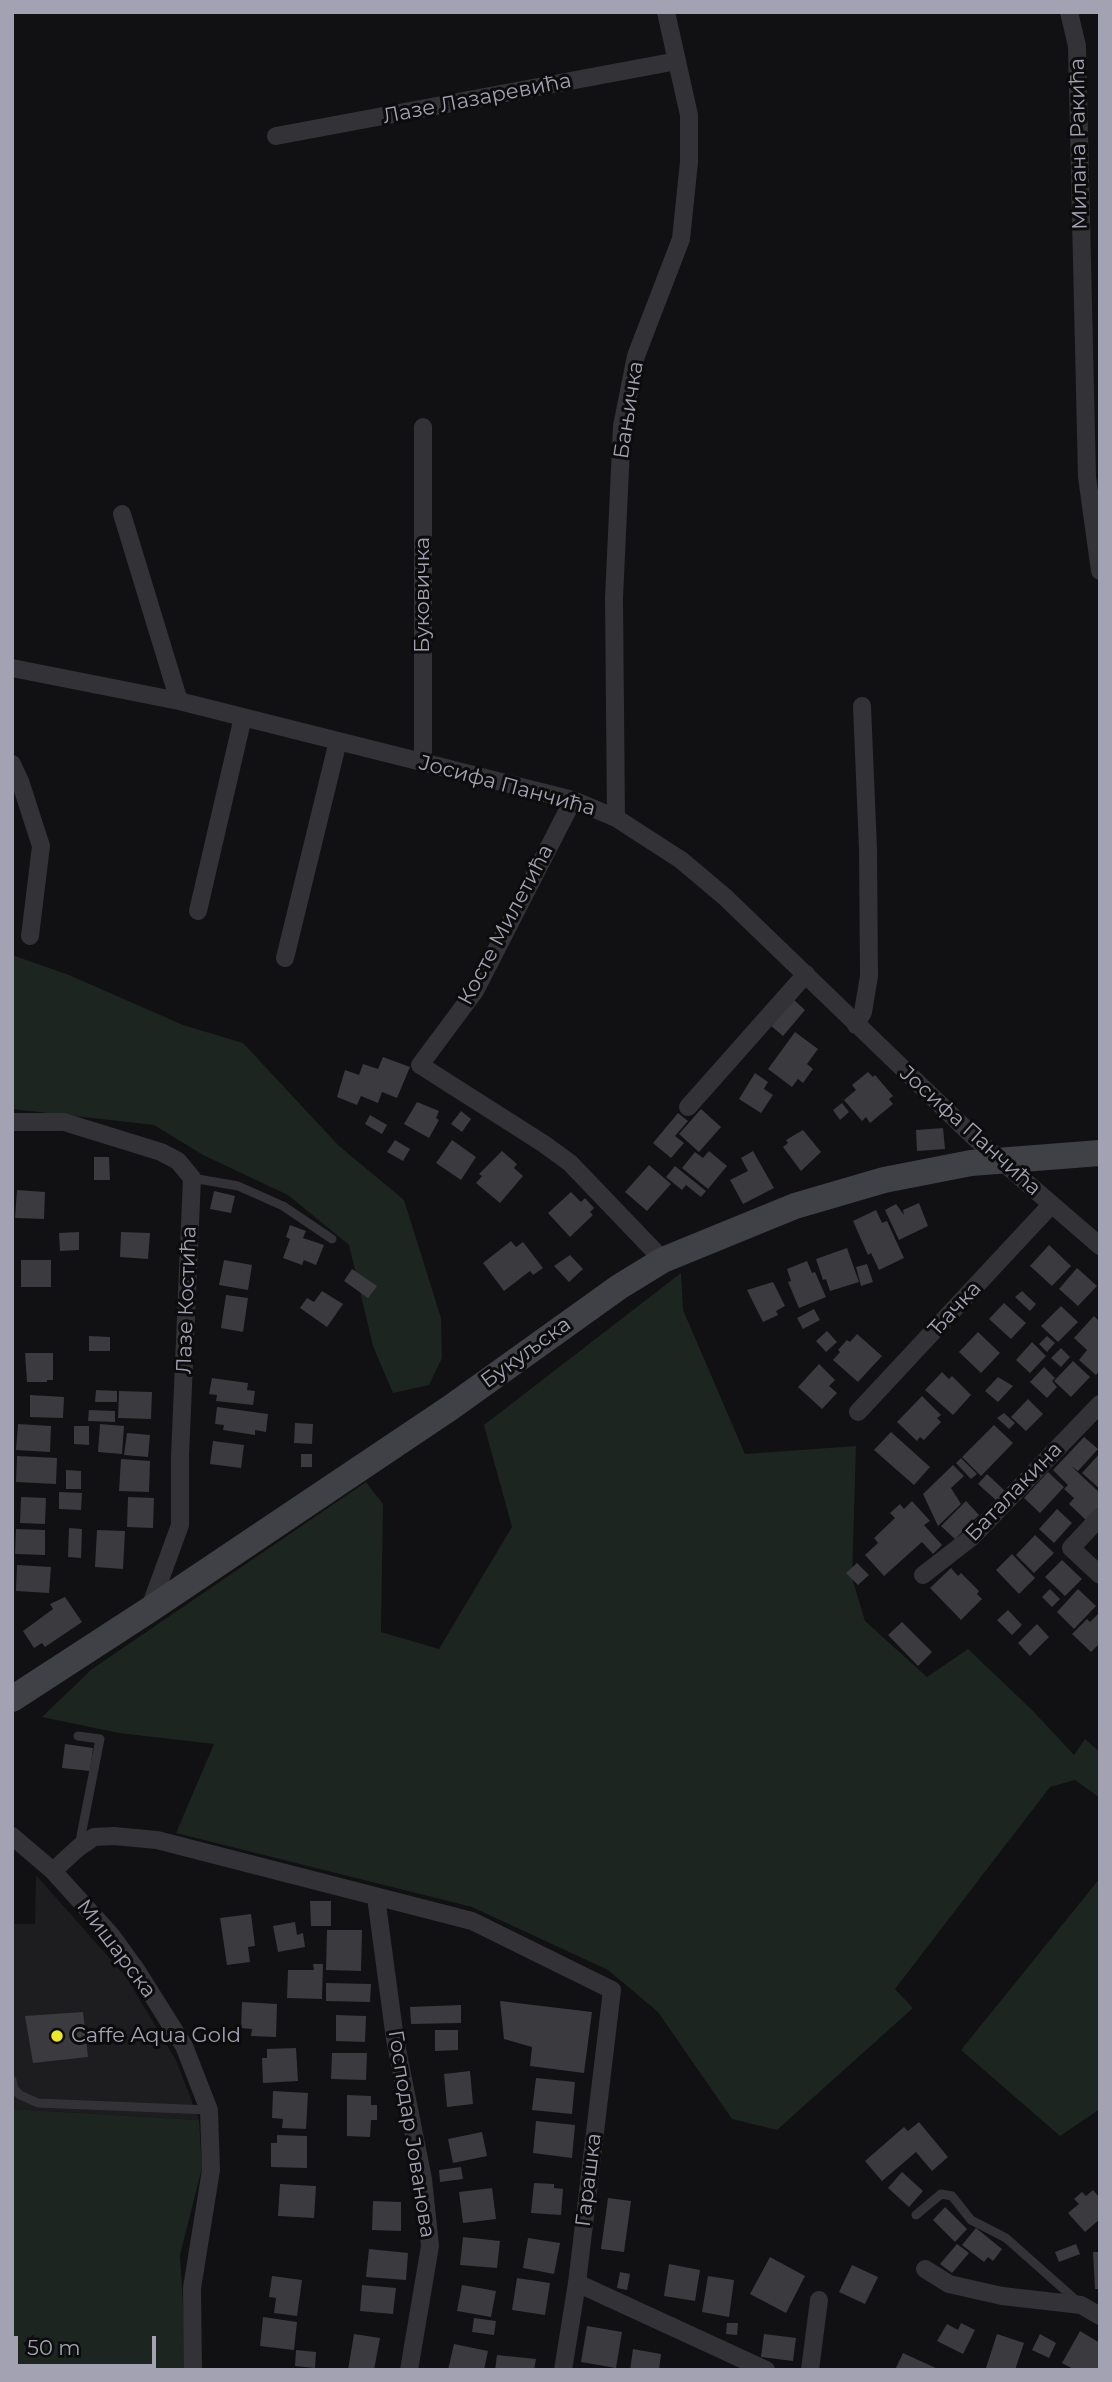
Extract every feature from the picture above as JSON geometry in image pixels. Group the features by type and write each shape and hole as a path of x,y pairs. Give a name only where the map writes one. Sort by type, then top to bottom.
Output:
{"main road":[{"name":"Букуљска","path":"12,1699 450,1408 619,1287 663,1260 751,1222 840,1191 928,1170 1100,1153"}],"street":[{"name":"Бањичка","path":"616,818 614,598 622,426 636,356 681,239 687,206 689,115 666,12"},
{"name":"Милана Ракића","path":"1069,12 1077,46 1093,477 1100,571"},
{"name":"Лазе Лазаревића","path":"276,136 677,61"},
{"name":"Буковичка","path":"423,428 424,763"},
{"path":"122,514 179,701"},
{"name":"Јосифа Панчића","path":"12,668 179,701 573,800 616,818 681,860 725,897 1000,1161 1100,1245"},
{"path":"856,1025 863,1012 869,976 868,849 862,706"},
{"path":"198,911 243,717"},
{"path":"285,958 338,741"},
{"path":"12,764 41,846 30,936"},
{"name":"Косте Милетића","path":"573,800 475,991 420,1065 570,1163 663,1260"},
{"path":"688,1107 806,974"},
{"path":"12,1122 64,1122 161,1152 178,1161 192,1178"},
{"name":"Лазе Костића","path":"149,1610 180,1525 180,1455 192,1178"},
{"name":"Ђачка","path":"858,1412 1051,1205"},
{"name":"Баталакина","path":"923,1575 972,1537 1100,1404"},
{"path":"1100,1517 1071,1548 1100,1575"},
{"name":"Мишарска","path":"12,1836 53,1871 111,1935 137,1971 184,2046 209,2110 211,2170 192,2288 193,2370"},
{"path":"53,1871 94,1837 114,1836 157,1840 376,1897"},
{"name":"Гарашка","path":"376,1897 472,1921 611,1990 577,2283 563,2370"},
{"name":"Господар Јованова","path":"376,1897 395,2039 423,2179 430,2246 409,2370"},
{"path":"925,2269 949,2284 1002,2296 1081,2305 1100,2316"},
{"path":"577,2283 765,2370"},
{"path":"810,2370 819,2300"}],"lane":[{"path":"192,1178 222,1182 250,1191 283,1206 332,1239"},
{"path":"78,1736 100,1739 78,1848"},
{"path":"12,2081 14,2089 20,2095 38,2104 209,2110"},
{"path":"916,2215 941,2194 952,2196 971,2220 1006,2238 1081,2305"}],"shaded area":[{"path":"12,955 69,975 183,1025 243,1043 339,1146 404,1200 441,1318 442,1358 429,1385 393,1393 373,1346 349,1245 288,1195 203,1155 154,1125 12,1109"},
{"path":"681,1273 683,1310 745,1454 856,1446 852,1578 865,1621 927,1677 968,1649 1033,1711 1074,1755 1085,1739 1100,1752 1100,1798 1075,1780 1050,1787 895,1989 913,2008 777,2130 732,2119 658,2012 608,1970 472,1907 176,1833 214,1744 119,1733 42,1717 92,1669 366,1482 383,1504 381,1632 439,1649 512,1527 484,1425"},
{"path":"36,1875 126,1977 176,2060 199,2120 12,2109 12,1924 35,1924"},
{"path":"1100,1878 1100,2109 1060,2136 961,2050"},
{"path":"12,2109 199,2120 202,2168 180,2255 187,2370 12,2370"}],"building":[{"path":"793,999 805,1010 783,1036 770,1025"},
{"path":"795,1032 818,1049 807,1064 813,1069 803,1083 798,1079 792,1087 768,1069"},
{"path":"383,1057 410,1067 397,1098 382,1092 378,1103 361,1096 357,1105 337,1097 345,1070 359,1075 363,1064 378,1069"},
{"path":"868,1072 873,1077 875,1075 893,1096 889,1099 893,1104 870,1123 866,1117 862,1121 844,1100 856,1090 852,1085"},
{"path":"755,1073 768,1082 764,1089 773,1095 761,1113 739,1099"},
{"path":"417,1102 439,1111 436,1118 439,1120 429,1138 404,1124"},
{"path":"842,1103 849,1112 840,1120 833,1110"},
{"path":"701,1109 721,1127 699,1152 679,1134"},
{"path":"461,1111 471,1119 462,1132 451,1124"},
{"path":"678,1113 688,1121 675,1136 684,1143 671,1158 653,1143"},
{"path":"370,1115 387,1125 382,1134 365,1124"},
{"path":"943,1128 945,1149 917,1151 916,1130"},
{"path":"803,1130 821,1152 801,1171 783,1147 788,1143 786,1140"},
{"path":"395,1140 410,1149 403,1161 387,1152"},
{"path":"452,1140 476,1157 461,1180 436,1163"},
{"path":"502,1151 517,1164 514,1168 523,1176 500,1203 476,1183 482,1176 479,1174"},
{"path":"709,1151 727,1166 708,1189 682,1168 695,1152 703,1158"},
{"path":"753,1151 774,1188 743,1204 730,1180 748,1171 741,1158"},
{"path":"94,1157 109,1157 110,1180 94,1180"},
{"path":"649,1165 671,1184 647,1211 625,1192"},
{"path":"675,1166 706,1191 701,1197 686,1185 682,1190 666,1177"},
{"path":"17,1190 45,1192 44,1219 15,1218"},
{"path":"214,1191 235,1196 231,1213 210,1209"},
{"path":"571,1192 581,1202 585,1198 594,1208 590,1212 593,1215 570,1237 548,1213"},
{"path":"919,1203 928,1226 899,1240 885,1210 896,1204 904,1215 903,1210"},
{"path":"876,1210 882,1223 887,1221 904,1258 879,1270 871,1253 868,1255 853,1221"},
{"path":"290,1225 306,1231 303,1238 324,1245 316,1265 304,1260 302,1265 283,1258 290,1239 286,1237"},
{"path":"79,1232 79,1250 60,1251 59,1233"},
{"path":"121,1232 150,1233 148,1259 120,1257"},
{"path":"511,1241 516,1247 523,1242 543,1268 533,1275 530,1271 504,1291 483,1263"},
{"path":"1049,1245 1071,1266 1052,1286 1030,1266"},
{"path":"847,1248 859,1282 830,1291 816,1259"},
{"path":"570,1255 583,1269 569,1282 554,1266"},
{"path":"21,1260 51,1260 51,1287 21,1287"},
{"path":"224,1260 252,1265 248,1290 219,1285"},
{"path":"807,1261 826,1297 799,1308 788,1282 791,1281 787,1269"},
{"path":"867,1264 873,1282 861,1286 856,1267"},
{"path":"1077,1268 1097,1286 1078,1306 1059,1289"},
{"path":"352,1269 377,1286 368,1298 344,1281"},
{"path":"773,1282 785,1306 776,1311 778,1315 763,1322 747,1290"},
{"path":"322,1291 343,1304 327,1327 300,1308 307,1298 314,1302"},
{"path":"1022,1291 1036,1304 1030,1311 1015,1297"},
{"path":"226,1295 248,1298 243,1332 221,1328"},
{"path":"1004,1303 1026,1323 1011,1339 989,1319"},
{"path":"1061,1306 1078,1322 1058,1342 1041,1326"},
{"path":"814,1309 820,1320 803,1329 797,1318"},
{"path":"1094,1316 1100,1322 1100,1370 1096,1375 1079,1360 1087,1350 1074,1338"},
{"path":"827,1331 837,1342 826,1352 816,1341"},
{"path":"978,1332 1000,1353 981,1373 959,1352"},
{"path":"857,1334 882,1356 858,1382 833,1360 847,1340 850,1342"},
{"path":"89,1336 110,1337 110,1351 89,1351"},
{"path":"1047,1336 1055,1343 1047,1352 1039,1344"},
{"path":"1032,1342 1046,1356 1030,1373 1016,1360"},
{"path":"1061,1348 1070,1357 1061,1367 1051,1358"},
{"path":"25,1353 53,1353 53,1380 27,1382"},
{"path":"1073,1361 1090,1377 1071,1397 1054,1381"},
{"path":"819,1364 835,1380 829,1386 837,1393 822,1409 798,1387"},
{"path":"1044,1367 1055,1378 1052,1381 1057,1387 1047,1398 1030,1382"},
{"path":"942,1372 949,1379 952,1376 971,1395 953,1415 925,1390"},
{"path":"998,1377 1013,1386 998,1402 985,1391"},
{"path":"212,1378 248,1383 247,1390 255,1391 253,1405 216,1401 217,1395 209,1394"},
{"path":"96,1390 117,1391 117,1402 95,1402"},
{"path":"119,1391 152,1392 151,1419 118,1418"},
{"path":"30,1395 64,1397 63,1418 30,1417"},
{"path":"922,1396 941,1415 937,1418 941,1422 924,1440 920,1437 917,1441 897,1422"},
{"path":"1028,1399 1043,1414 1026,1431 1011,1417"},
{"path":"217,1407 268,1414 266,1432 255,1430 255,1435 223,1430 224,1425 215,1424"},
{"path":"89,1410 115,1411 115,1422 88,1421"},
{"path":"1004,1413 1015,1423 1009,1429 997,1418"},
{"path":"295,1423 313,1424 312,1444 294,1443"},
{"path":"18,1424 51,1426 50,1452 16,1450"},
{"path":"100,1424 124,1426 122,1454 98,1452"},
{"path":"994,1425 1013,1443 981,1476 962,1457"},
{"path":"74,1426 89,1426 89,1445 74,1444"},
{"path":"891,1432 930,1467 914,1485 874,1450"},
{"path":"127,1433 150,1435 148,1457 124,1455"},
{"path":"1084,1437 1098,1449 1078,1471 1071,1466 1100,1493 1100,1506 1086,1520 1069,1504 1074,1498 1064,1489 1068,1485 1053,1470"},
{"path":"213,1441 244,1445 241,1468 210,1464"},
{"path":"1100,1453 1100,1489 1082,1473"},
{"path":"301,1454 312,1454 312,1467 301,1467"},
{"path":"17,1456 57,1458 56,1484 16,1482"},
{"path":"961,1458 977,1474 971,1479 956,1463"},
{"path":"121,1459 150,1461 149,1492 119,1491"},
{"path":"953,1465 964,1476 951,1488 961,1504 938,1526 923,1494"},
{"path":"66,1470 81,1471 81,1489 66,1489"},
{"path":"1048,1472 1064,1487 1040,1513 1024,1498"},
{"path":"987,1474 1005,1491 997,1501 978,1484"},
{"path":"59,1492 82,1493 81,1510 59,1509"},
{"path":"21,1497 46,1498 45,1524 20,1523"},
{"path":"128,1497 154,1498 153,1528 127,1527"},
{"path":"912,1501 930,1521 924,1525 942,1545 933,1554 922,1542 884,1576 865,1555 878,1543 874,1538 895,1518 890,1513 900,1504 904,1509"},
{"path":"966,1501 979,1515 955,1539 941,1526"},
{"path":"1057,1509 1072,1523 1054,1543 1039,1529"},
{"path":"69,1528 82,1529 81,1558 68,1557"},
{"path":"16,1529 45,1530 45,1555 15,1554"},
{"path":"97,1530 125,1531 123,1569 95,1567"},
{"path":"1035,1535 1054,1553 1034,1573 1016,1555"},
{"path":"1012,1554 1035,1578 1019,1594 996,1570"},
{"path":"1062,1560 1082,1579 1065,1596 1045,1577"},
{"path":"857,1563 869,1575 858,1585 846,1573"},
{"path":"17,1565 51,1567 49,1593 16,1591"},
{"path":"951,1568 958,1576 961,1573 979,1591 977,1594 982,1599 961,1620 930,1588"},
{"path":"1050,1589 1060,1599 1052,1607 1042,1597"},
{"path":"1078,1589 1096,1606 1074,1629 1057,1612"},
{"path":"65,1597 82,1622 45,1647 42,1643 34,1648 23,1631 53,1609 50,1604"},
{"path":"1008,1610 1022,1625 1012,1635 997,1620"},
{"path":"1100,1612 1100,1643 1091,1652 1072,1634 1087,1619 1090,1622"},
{"path":"902,1622 932,1652 918,1666 888,1635"},
{"path":"1037,1624 1049,1637 1030,1656 1018,1643"},
{"path":"65,1744 93,1748 90,1771 62,1768"},
{"path":"310,1901 331,1901 331,1926 311,1926"},
{"path":"251,1914 255,1946 248,1947 250,1962 227,1965 220,1918"},
{"path":"295,1922 297,1935 303,1933 305,1947 278,1952 273,1926"},
{"path":"327,1930 362,1930 361,1971 326,1970"},
{"path":"313,1964 323,1964 322,1999 287,1998 288,1970 314,1970"},
{"path":"326,1983 371,1984 370,2002 326,2001"},
{"path":"500,2001 592,2012 584,2073 530,2066 532,2047 504,2039"},
{"path":"242,2002 277,2004 276,2037 251,2036 252,2029 241,2028"},
{"path":"461,2005 461,2023 411,2024 410,2007"},
{"name":"Caffe Aqua Gold","path":"83,2012 88,2057 33,2063 25,2016"},
{"path":"336,2015 366,2016 365,2042 336,2041"},
{"path":"435,2030 458,2030 458,2050 435,2051"},
{"path":"296,2048 298,2081 263,2083 262,2058 267,2058 267,2049"},
{"path":"332,2053 367,2053 366,2080 331,2079"},
{"path":"470,2071 473,2104 447,2107 444,2074"},
{"path":"536,2078 575,2082 572,2114 532,2110"},
{"path":"273,2091 308,2093 306,2129 282,2128 283,2119 272,2118"},
{"path":"347,2095 371,2096 371,2105 377,2105 377,2120 371,2120 370,2137 347,2136"},
{"path":"536,2121 575,2125 572,2158 533,2153"},
{"path":"919,2122 948,2157 932,2171 916,2152 882,2181 865,2161 904,2127 908,2131"},
{"path":"482,2132 487,2156 453,2163 448,2139"},
{"path":"277,2135 307,2136 307,2168 271,2167 271,2143 277,2143"},
{"path":"461,2167 463,2179 440,2182 439,2170"},
{"path":"902,2172 923,2191 909,2207 888,2188"},
{"path":"534,2183 554,2184 554,2188 563,2189 561,2215 531,2213"},
{"path":"280,2184 316,2186 314,2218 278,2216"},
{"path":"492,2188 496,2219 463,2223 459,2192"},
{"path":"1093,2190 1100,2198 1100,2219 1085,2232 1068,2213 1079,2204 1074,2199 1082,2192 1086,2196"},
{"path":"608,2198 631,2201 624,2252 601,2249"},
{"path":"373,2201 401,2202 401,2231 372,2230"},
{"path":"945,2207 967,2229 955,2242 933,2220"},
{"path":"976,2228 1002,2249 993,2261 988,2257 984,2262 962,2245"},
{"path":"463,2237 500,2241 497,2268 460,2265"},
{"path":"528,2238 560,2243 554,2274 523,2268"},
{"path":"957,2244 969,2253 952,2273 940,2264"},
{"path":"1076,2244 1080,2254 1059,2262 1055,2252"},
{"path":"369,2249 408,2253 406,2280 366,2277"},
{"path":"1093,2252 1100,2252 1100,2289 1095,2289"},
{"path":"770,2257 805,2276 786,2313 750,2294"},
{"path":"669,2264 700,2270 695,2301 664,2296"},
{"path":"852,2265 878,2277 865,2304 839,2292"},
{"path":"620,2272 630,2274 627,2290 617,2288"},
{"path":"272,2276 302,2280 297,2316 274,2313 276,2298 269,2297"},
{"path":"708,2276 734,2280 729,2317 702,2312"},
{"path":"517,2278 550,2283 545,2315 512,2310"},
{"path":"362,2285 396,2288 393,2314 360,2311"},
{"path":"462,2285 496,2291 491,2317 457,2311"},
{"path":"263,2317 297,2322 294,2350 260,2346"},
{"path":"474,2318 496,2321 494,2335 472,2332"},
{"path":"727,2323 738,2323 737,2335 726,2334"},
{"path":"961,2323 975,2330 963,2354 937,2341 947,2324 958,2330"},
{"path":"587,2326 622,2332 616,2368 581,2362"},
{"path":"1080,2331 1100,2343 1100,2366 1097,2370 1075,2370 1062,2363"},
{"path":"354,2334 380,2338 374,2370 348,2370"},
{"path":"764,2334 796,2338 793,2361 761,2357"},
{"path":"997,2334 1024,2343 1015,2370 986,2368"},
{"path":"1040,2334 1056,2343 1049,2358 1032,2350"},
{"path":"454,2344 488,2351 484,2370 448,2370"},
{"path":"633,2349 661,2354 659,2370 630,2370"},
{"path":"296,2350 316,2352 315,2368 295,2366"},
{"path":"903,2353 940,2370 895,2370"},
{"path":"497,2355 536,2359 534,2370 495,2370"}],"place":[{"name":"Caffe Aqua Gold","path":"57,2036"}]}
